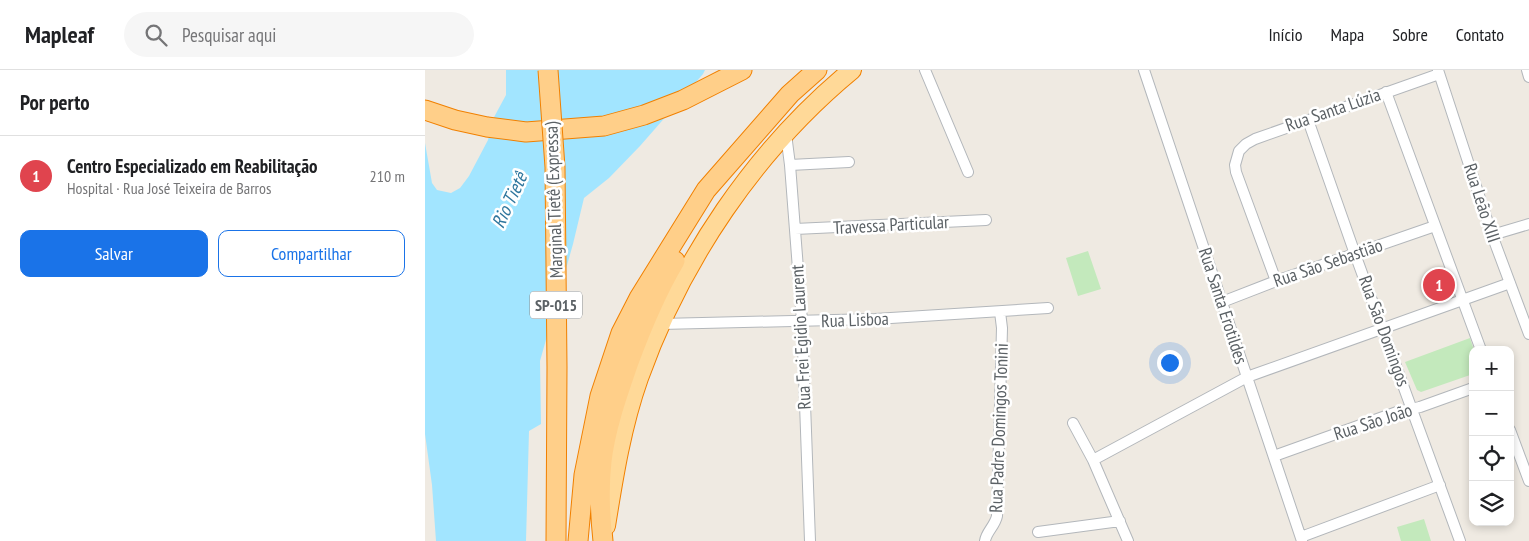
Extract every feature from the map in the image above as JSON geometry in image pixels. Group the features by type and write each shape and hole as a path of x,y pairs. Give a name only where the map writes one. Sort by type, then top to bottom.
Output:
{"highway":[{"name":"Marginal Tietê (Expressa)","path":"548,70 555,167 556,541"},
{"path":"425,110 455,120 487,127 526,132 604,126 644,115 683,100 742,70"},
{"path":"578,541 584,475 593,428 605,379 621,333 639,298 706,190 790,94 817,70"},
{"path":"603,541 625,426 639,378 661,324 681,283 709,235 753,170 786,134 852,70"},
{"path":"603,541 599,509 602,461 608,430 621,384 654,301 673,264 738,154"}],"street":[{"path":"925,70 968,172"},
{"name":"Rua Santa Erotildes","path":"1144,70 1302,539"},
{"path":"1527,70 1529,77"},
{"name":"Rua Santa Lúzia","path":"1276,281 1236,172 1236,159 1239,151 1255,138 1439,72"},
{"name":"Rua Leão XIII","path":"1439,72 1492,235 1528,330"},
{"path":"1386,92 1480,346"},
{"name":"Rua São Domingos","path":"1308,120 1355,254 1461,541"},
{"name":"Rua Frei Egidio Laurent","path":"786,134 790,165 801,321 810,541"},
{"path":"790,165 849,162"},
{"name":"Travessa Particular","path":"795,229 986,220"},
{"path":"1492,235 1529,224"},
{"name":"Rua São Sebastião","path":"1222,302 1276,281 1435,226"},
{"path":"1093,460 1247,377 1510,283"},
{"name":"Rua Lisboa","path":"661,324 875,319 1048,308"},
{"name":"Rua Padre Domingos Tonini","path":"985,541 997,516 1002,328 1000,312"},
{"name":"Rua São João","path":"1274,456 1397,412 1413,409 1469,389"},
{"path":"1073,423 1093,460 1128,541"},
{"path":"1512,436 1529,481"},
{"path":"1302,539 1440,485"},
{"path":"1038,532 1120,521"}],"green space":[{"path":"1088,251 1101,289 1078,296 1066,258"},
{"path":"1470,338 1473,346 1469,346 1469,375 1421,392 1417,390 1405,362"},
{"path":"1424,519 1431,541 1401,541 1397,527"}],"water":[{"name":"Rio Tietê","path":"506,70 705,70 640,146 609,178 584,198 540,361 541,424 529,431 526,541 436,541 432,485 425,434 425,143 432,183 437,190 451,193 460,188 469,176 488,140 493,119 506,95"}],"place":[{"name":"Centro Especializado em Reabilitação","path":"1439,285"}]}
